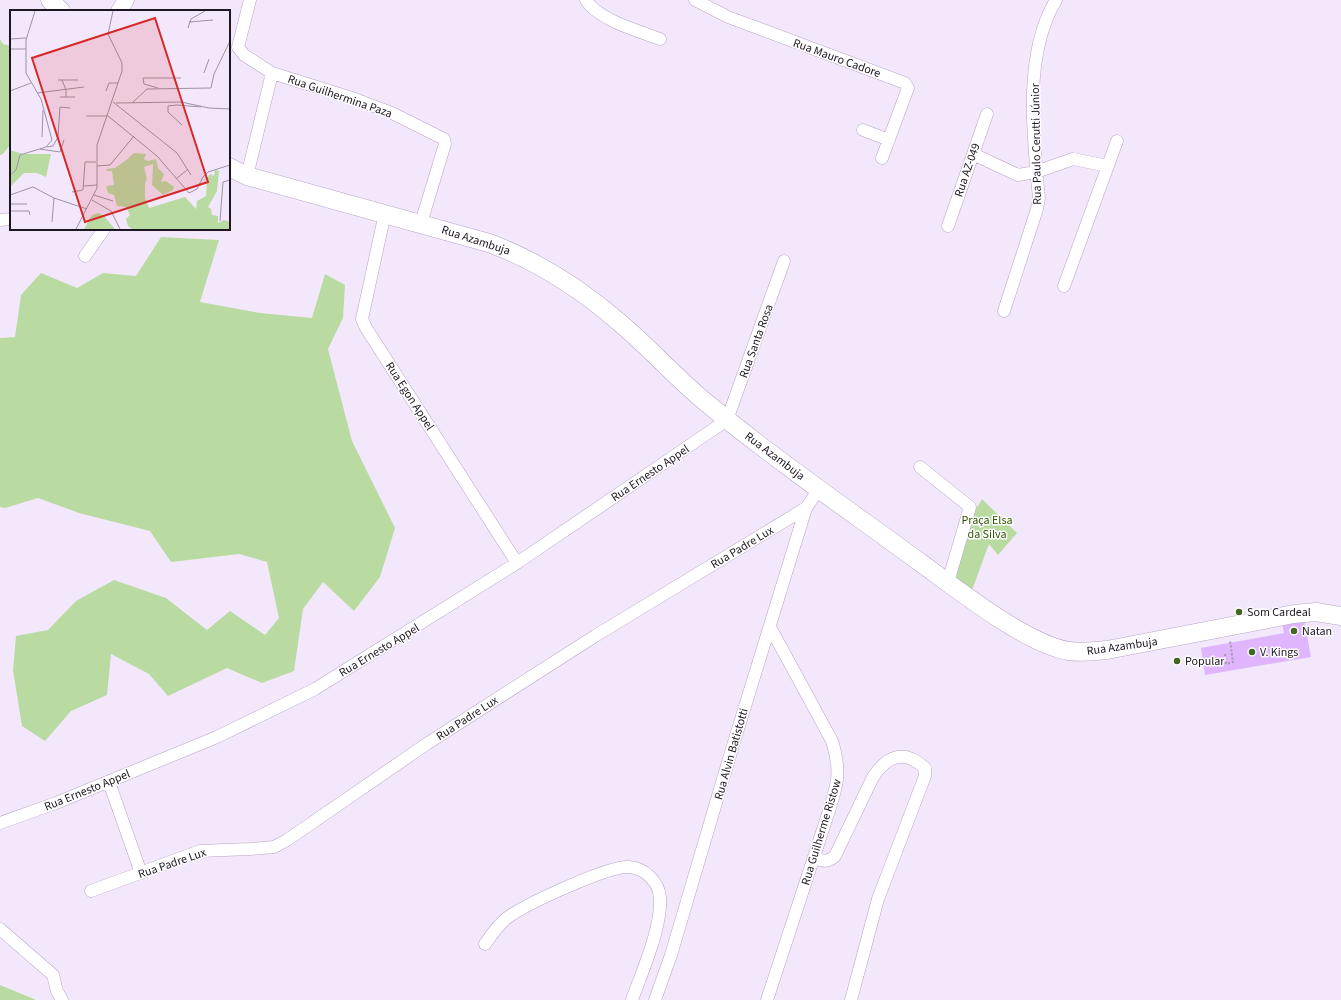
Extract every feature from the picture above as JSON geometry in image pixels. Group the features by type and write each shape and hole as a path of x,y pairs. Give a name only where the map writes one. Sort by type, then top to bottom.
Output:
{"main road":[{"path":"50,0 60,10"},
{"name":"Rua Azambuja","path":"230,168 247,176 489,242 515,252 542,267 598,305 621,324 679,380 727,420 819,489 1002,619 1029,635 1068,651 1084,652 1134,646 1294,614 1316,612 1341,616"}],"street":[{"path":"119,10 126,0"},
{"path":"250,0 238,47 244,56 272,73"},
{"path":"586,0 596,11 613,20 660,39"},
{"name":"Rua Mauro Cadore","path":"695,0 735,20 905,83 908,88 882,158"},
{"name":"Rua Paulo Cerutti Júnior","path":"1004,311 1034,225 1039,198 1036,172 1033,106 1036,66 1045,22 1056,0"},
{"name":"Rua Guilhermina Paza","path":"247,176 272,73 355,99 392,113 444,139 445,144 421,223"},
{"name":"Rua AZ-049","path":"948,226 987,114"},
{"path":"863,130 889,140"},
{"path":"1064,286 1117,141"},
{"path":"973,154 1011,173 1026,175 1073,159 1108,166"},
{"name":"Rua Egon Appel","path":"385,213 362,319 366,328 517,563"},
{"path":"0,220 10,219"},
{"path":"85,256 103,230"},
{"name":"Rua Santa Rosa","path":"727,420 784,261"},
{"name":"Rua Ernesto Appel","path":"0,823 109,782 217,737 315,688 517,563 727,420"},
{"path":"920,467 970,507 948,582"},
{"name":"Rua Padre Lux","path":"91,891 200,851 274,846 287,840 416,751 595,636 806,508 819,489"},
{"name":"Rua Alvin Batistotti","path":"655,1000 671,955 731,752 806,508"},
{"name":"Rua Guilherme Ristow","path":"767,1000 836,789 838,760 832,740 770,627"},
{"path":"814,858 825,862 830,861 835,856 873,777 881,766 896,756 904,756 925,768 925,776 878,899 851,1000"},
{"path":"109,782 140,873"},
{"path":"485,944 495,929 506,918 542,898 613,869 627,867 640,869 650,876 656,885 660,897 658,919 648,955 632,1000"},
{"path":"0,929 53,975 57,991 62,1000"}],"path":[{"path":"1225,654 1226,664 1233,662 1230,642"}],"green space":[{"path":"0,39 3,44 10,46 10,145 3,154 0,155"},
{"path":"161,237 219,240 200,302 260,313 312,318 325,274 345,285 343,318 328,349 352,441 395,528 380,577 354,611 323,582 303,609 294,671 262,683 227,668 168,696 149,674 111,654 107,695 71,711 45,741 22,726 13,670 16,636 48,630 76,601 114,580 166,598 207,630 230,611 265,635 279,618 267,562 239,554 171,562 150,531 79,513 38,498 5,508 0,507 0,338 15,337 21,295 41,273 77,288 103,273 136,276"},
{"name":"Praça Elsa da Silva","path":"982,499 1017,533 998,555 989,544 972,590 955,576 972,516"},
{"path":"0,985 34,999 35,1000 0,1000"}],"building":[{"path":"1304,619 1311,657 1205,675 1201,648 1284,633 1282,623"}],"place":[{"name":"Som Cardeal","path":"1239,612"},
{"name":"Natan","path":"1294,631"},
{"name":"V. Kings","path":"1252,652"},
{"name":"Popular","path":"1177,661"}]}
